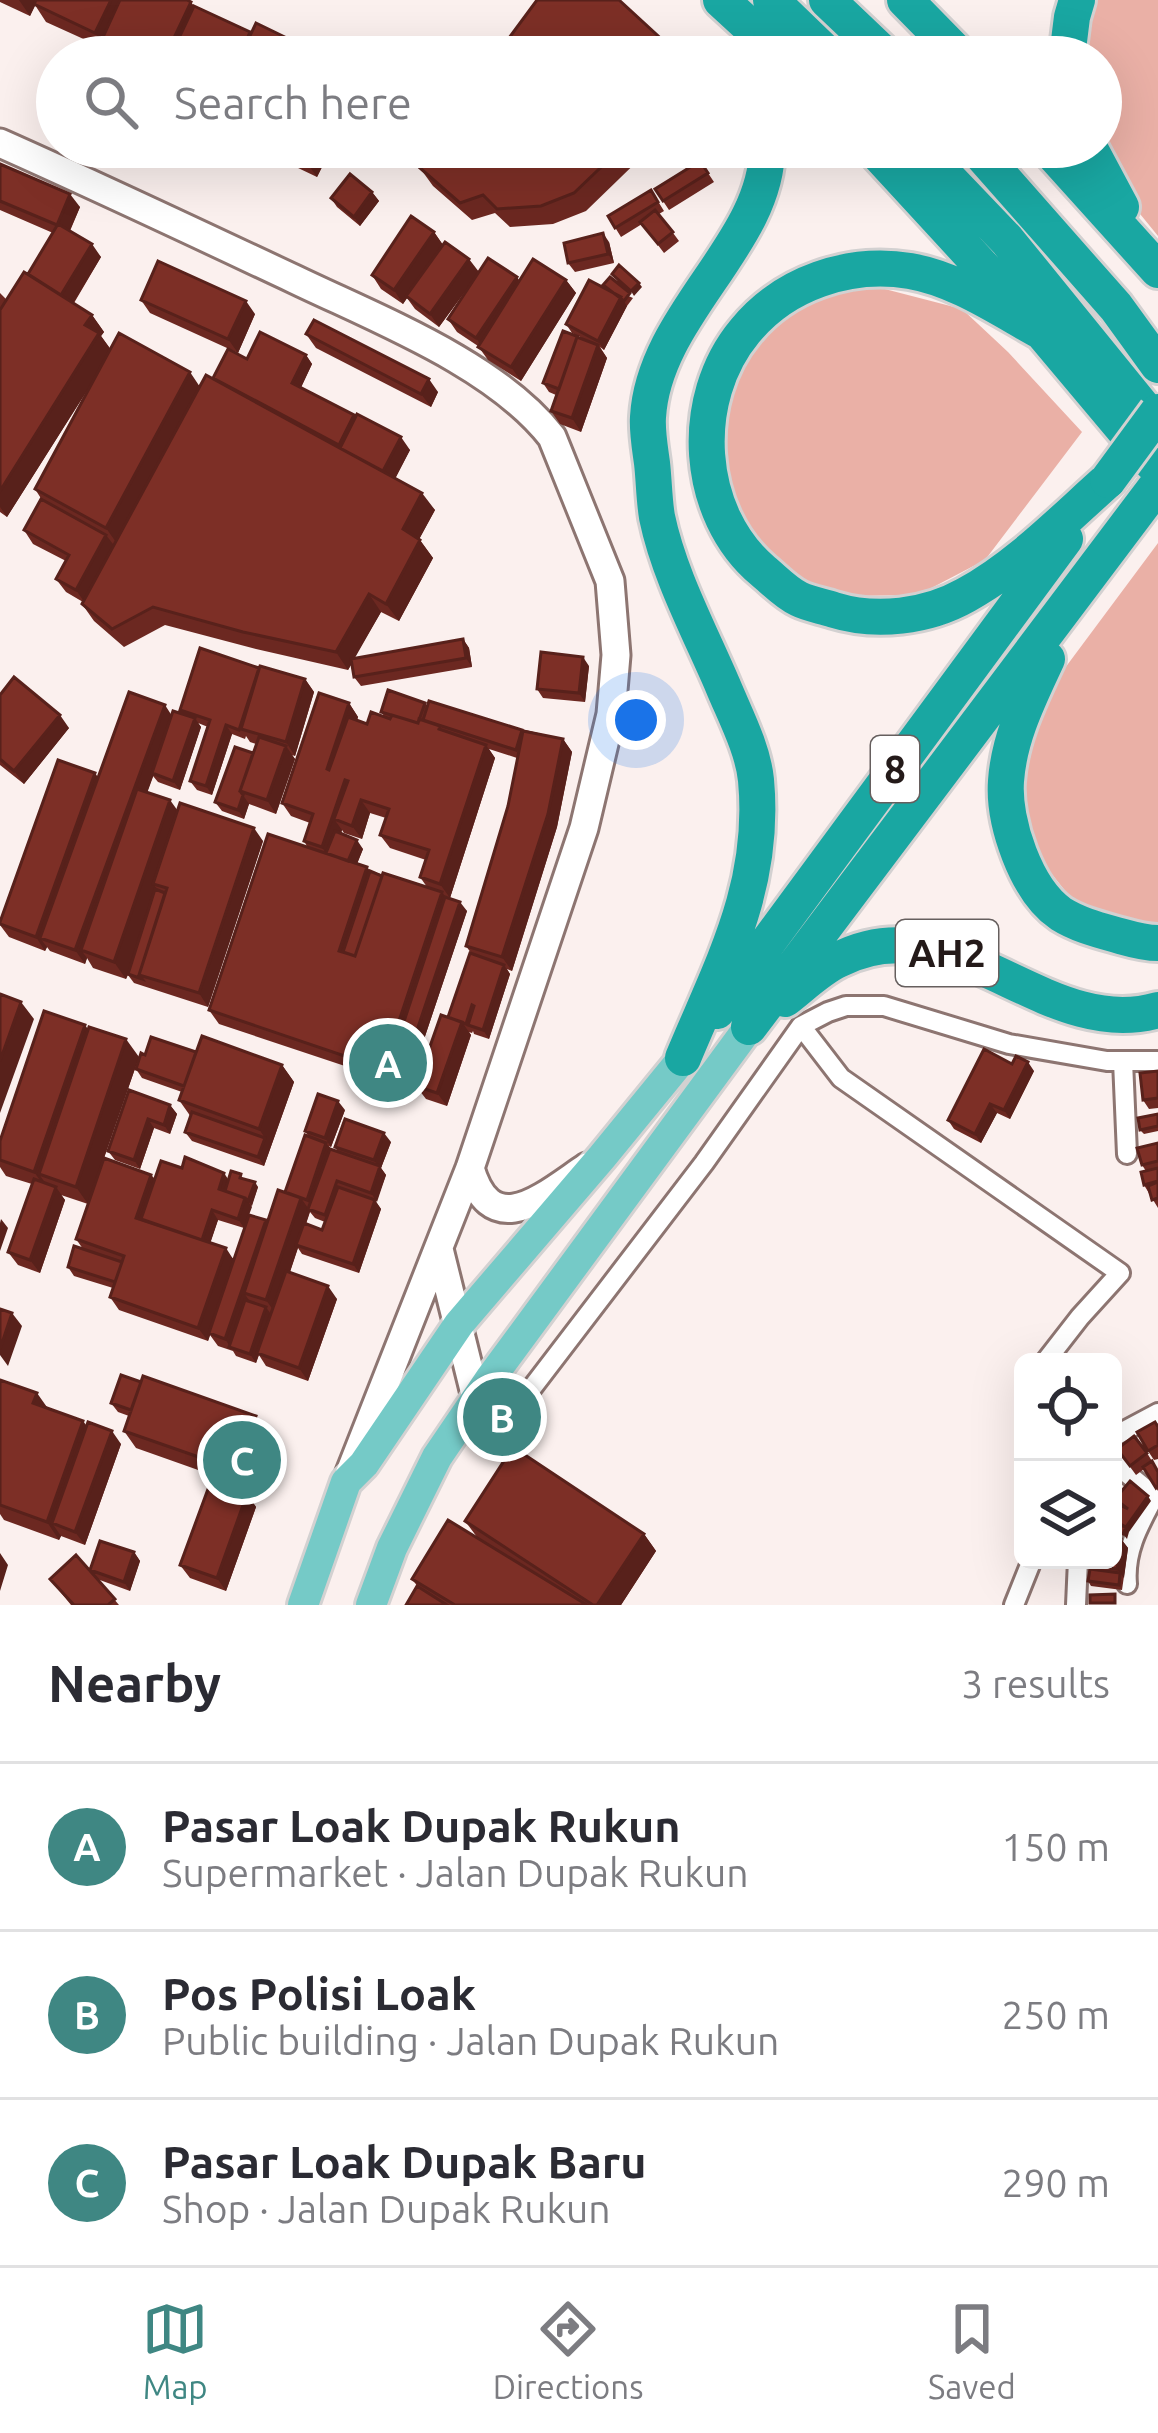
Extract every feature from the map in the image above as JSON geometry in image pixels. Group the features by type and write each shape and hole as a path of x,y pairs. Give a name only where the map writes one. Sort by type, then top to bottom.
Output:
{"highway":[{"path":"718,0 738,36"},
{"path":"718,0 759,36"},
{"path":"771,0 808,36"},
{"path":"826,0 865,36"},
{"path":"905,0 940,36"},
{"path":"1070,36 1078,0"},
{"path":"683,1058 744,911 755,862 755,776 658,518 648,422 651,391 667,348 747,217 766,168"},
{"path":"891,168 1042,332 1158,471"},
{"path":"938,168 1007,240 1158,425"},
{"path":"994,168 1116,307 1158,365"},
{"path":"1065,168 1153,263"},
{"path":"1101,168 1153,263"},
{"path":"1042,332 961,288 910,271 832,273 789,292 746,329 725,362 711,402 706,460 717,510 748,558 795,598 857,617 909,616 964,597 1025,554 1108,480"},
{"name":"8","path":"683,1058 1158,412"},
{"name":"8","path":"749,1027 1148,498"},
{"path":"1080,590 1013,737 1006,783 1009,817 1022,862 1059,912 1086,926 1158,943"},
{"name":"AH2","path":"749,1027 836,960 871,947 902,945 938,949 1051,1000 1107,1015 1158,1010"}],"main road":[{"path":"0,143 36,159"},
{"path":"55,168 435,346 519,402 552,437 610,581 616,655 611,714 584,828 470,1168 346,1482 303,1605"},
{"path":"371,1605 392,1548 437,1457 749,1027"},
{"path":"346,1482 364,1464 459,1324 683,1058"},
{"path":"470,1168 477,1191 487,1202 515,1210 530,1205 602,1156"},
{"path":"439,1249 483,1389"}],"street":[{"path":"483,1389 525,1396 801,1026 828,1012 847,1006 884,1006 1010,1044 1107,1061 1158,1061"},
{"path":"801,1026 841,1078 1120,1274 1052,1353"},
{"path":"1123,1061 1127,1154"},
{"path":"1122,1432 1158,1413"},
{"path":"1122,1476 1156,1498 1129,1550 1127,1584"},
{"path":"1014,1605 1028,1569"},
{"path":"1076,1605 1078,1569"}],"shaded area":[{"path":"1089,0 1158,0 1158,236 1113,168 1122,168 1122,36 1081,36"},
{"path":"877,287 962,309 1082,432 985,560 918,595 850,596 796,581 754,551 715,458 740,355 780,316 823,296"},
{"path":"1158,543 1158,925 1149,927 1111,920 1070,897 1035,853 1023,792 1034,739 1062,672"}],"building":[{"path":"36,0 111,0 95,33 34,4"},
{"path":"120,0 191,2 175,36 104,36"},
{"path":"537,0 619,0 658,36 510,36"},
{"path":"194,6 250,32 248,36 180,36"},
{"path":"256,23 283,36 250,36"},
{"path":"0,164 70,194 57,225 0,201"},
{"path":"420,168 600,168 574,193 541,206 497,209 483,195 460,203"},
{"path":"689,168 705,168 708,173 663,201 655,189"},
{"path":"350,174 372,192 354,217 331,198"},
{"path":"651,190 658,202 615,228 608,216"},
{"path":"655,210 673,232 658,244 640,222"},
{"path":"411,216 434,232 394,290 372,275"},
{"path":"58,224 92,244 61,295 28,274"},
{"path":"603,233 608,254 568,263 564,243"},
{"path":"445,242 469,259 430,314 406,296"},
{"path":"488,258 517,277 476,338 448,319"},
{"path":"533,259 566,280 511,367 478,347"},
{"path":"158,261 246,301 228,339 141,300"},
{"path":"619,265 639,283 631,291 612,274"},
{"path":"24,272 92,315 85,325 99,333 0,491 0,310"},
{"path":"610,277 630,293 624,301 603,285"},
{"path":"589,280 621,297 598,341 566,324"},
{"path":"314,320 429,379 421,394 306,334"},
{"path":"563,331 579,337 559,389 543,383"},
{"path":"260,332 306,355 292,383 354,415 339,445 213,378 228,349 247,359"},
{"path":"119,333 190,372 106,528 35,489"},
{"path":"577,337 598,345 572,418 551,411"},
{"path":"206,375 422,493 403,529 420,540 386,604 369,594 336,652 153,607 112,629 82,604"},
{"path":"357,414 401,437 383,471 340,448"},
{"path":"41,499 106,535 76,590 56,579 69,555 24,530"},
{"path":"463,639 466,658 354,677 351,659"},
{"path":"200,648 259,668 239,730 226,725 206,786 190,781 210,720 180,710"},
{"path":"541,652 583,657 579,693 537,689"},
{"path":"260,666 305,679 286,742 241,729"},
{"path":"14,677 60,715 14,771 0,759 0,695"},
{"path":"388,690 425,703 418,723 381,712"},
{"path":"129,692 165,705 75,950 40,938"},
{"path":"319,693 349,703 329,770 348,717 367,724 371,712 390,719 392,715 418,723 419,719 486,745 440,884 420,877 429,850 380,835 389,809 361,800 352,826 334,819 345,780 322,847 304,841 313,814 282,803"},
{"path":"429,701 522,730 516,750 423,720"},
{"path":"173,711 195,718 173,781 152,773"},
{"path":"523,731 563,739 548,814 502,957 466,946 508,806"},
{"path":"259,737 286,746 267,800 240,791"},
{"path":"235,747 253,753 238,810 215,802"},
{"path":"58,760 95,773 36,937 0,922"},
{"path":"137,789 170,800 114,962 81,950"},
{"path":"180,803 254,828 199,993 139,975 167,888 153,884"},
{"path":"335,831 357,840 348,861 326,853"},
{"path":"268,834 367,867 339,951 355,956 383,873 442,892 383,1069 209,1010"},
{"path":"370,871 382,876 355,956 343,952"},
{"path":"155,889 165,893 139,975 142,979 128,974"},
{"path":"445,897 460,902 401,1078 387,1073"},
{"path":"470,953 504,965 483,1030 468,1025 472,1005 466,1024 448,1017"},
{"path":"0,994 21,1002 0,1061"},
{"path":"44,1011 85,1025 34,1172 0,1160 0,1141"},
{"path":"441,1015 462,1022 437,1093 416,1086"},
{"path":"89,1027 126,1039 76,1187 39,1174"},
{"path":"202,1036 282,1065 259,1129 179,1100"},
{"path":"151,1037 196,1052 184,1086 136,1069"},
{"path":"984,1049 1012,1064 1016,1056 1028,1062 1004,1110 990,1104 975,1134 948,1120"},
{"path":"1158,1071 1158,1098 1143,1100 1140,1073"},
{"path":"129,1090 170,1105 164,1125 148,1119 134,1160 108,1151"},
{"path":"318,1094 338,1101 325,1138 305,1131"},
{"path":"192,1112 265,1138 258,1157 185,1132"},
{"path":"1158,1114 1158,1126 1140,1130 1138,1118"},
{"path":"345,1119 384,1133 374,1160 335,1147"},
{"path":"305,1135 326,1143 307,1200 285,1192"},
{"path":"1158,1143 1158,1161 1142,1165 1137,1148"},
{"path":"330,1149 380,1166 371,1193 337,1181 325,1215 308,1209"},
{"path":"185,1157 224,1173 219,1189 245,1198 238,1219 212,1210 202,1240 141,1219 161,1161 182,1168"},
{"path":"104,1158 151,1175 136,1218 226,1248 198,1328 110,1297 124,1256 76,1239"},
{"path":"1158,1168 1158,1181 1144,1185 1141,1172"},
{"path":"231,1171 255,1182 248,1201 225,1191"},
{"path":"34,1179 56,1187 30,1260 8,1252"},
{"path":"1158,1182 1158,1198 1152,1200 1148,1186"},
{"path":"338,1187 375,1200 353,1264 296,1245 304,1223 322,1230"},
{"path":"278,1190 301,1198 266,1300 244,1293"},
{"path":"249,1215 266,1220 225,1339 209,1333"},
{"path":"74,1246 122,1262 115,1282 68,1267"},
{"path":"286,1271 328,1286 299,1368 257,1353"},
{"path":"245,1300 266,1307 250,1354 229,1347"},
{"path":"0,1309 12,1313 0,1349"},
{"path":"121,1375 141,1382 131,1410 111,1403"},
{"path":"143,1376 256,1416 236,1470 124,1431"},
{"path":"0,1380 37,1393 33,1403 83,1421 47,1522 0,1505"},
{"path":"88,1422 112,1431 75,1532 52,1523"},
{"path":"1155,1422 1158,1445 1148,1451 1137,1432"},
{"path":"1134,1436 1147,1453 1130,1466 1122,1456 1122,1445"},
{"path":"513,1447 644,1534 597,1605 465,1521"},
{"path":"1152,1461 1158,1472 1156,1488 1143,1467"},
{"path":"211,1481 247,1494 217,1578 180,1565"},
{"path":"1130,1481 1148,1496 1126,1527 1122,1506 1128,1509 1122,1504 1122,1491"},
{"path":"448,1520 587,1605 455,1605 412,1579"},
{"path":"100,1541 134,1552 124,1582 90,1570"},
{"path":"76,1555 115,1599 108,1605 74,1605 50,1579"},
{"path":"1090,1569 1120,1573 1119,1585 1088,1581"},
{"path":"417,1586 447,1605 406,1605"},
{"path":"1115,1594 1115,1603 1090,1603 1090,1595"}],"place":[{"name":"Pasar Loak Dupak Rukun","path":"388,1063"},
{"name":"Pos Polisi Loak","path":"502,1417"},
{"name":"Pasar Loak Dupak Baru","path":"242,1460"}]}
